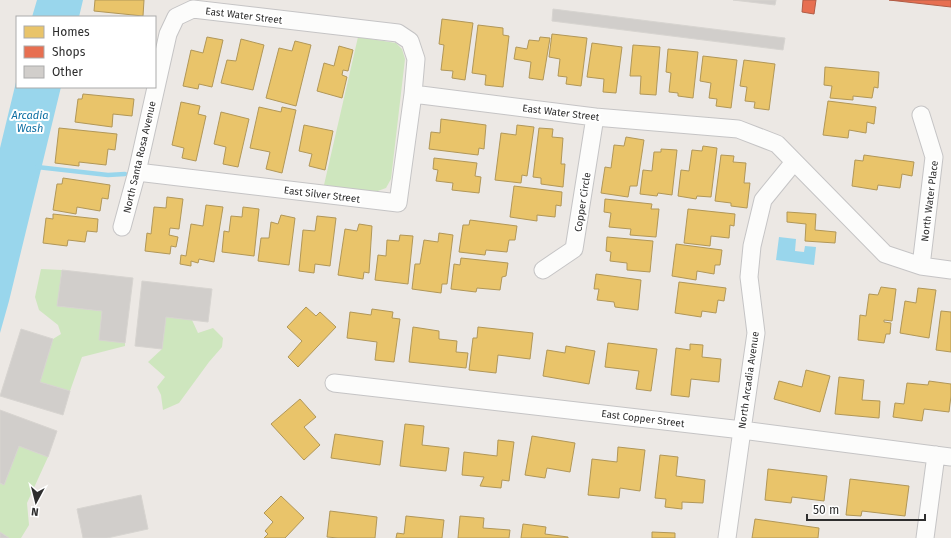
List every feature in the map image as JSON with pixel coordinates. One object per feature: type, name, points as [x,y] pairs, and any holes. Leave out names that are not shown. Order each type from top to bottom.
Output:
[{"type":"street","name":"East Water Street","points":[[176,17],[193,9],[398,33],[410,41],[416,59],[413,94],[595,117],[738,130],[777,144],[885,254],[921,266],[951,270]]},
{"type":"street","name":"North Santa Rosa Avenue","points":[[156,87],[168,34],[176,17]]},
{"type":"street","name":"North Santa Rosa Avenue","points":[[122,227],[137,172],[156,88]]},
{"type":"street","name":"East Silver Street","points":[[137,172],[398,203],[413,94]]},
{"type":"street","name":"North Water Place","points":[[921,114],[934,156],[921,266]]},
{"type":"street","name":"Copper Circle","points":[[543,270],[574,249],[595,117]]},
{"type":"street","name":"North Arcadia Avenue","points":[[727,538],[756,333],[749,277],[752,246],[763,200],[794,162]]},
{"type":"street","name":"East Copper Street","points":[[334,383],[742,430],[944,456]]},
{"type":"street","points":[[925,538],[944,456]]},
{"type":"green space","points":[[358,37],[396,43],[402,49],[405,59],[391,179],[386,188],[375,192],[324,185]]},
{"type":"green space","points":[[41,269],[62,270],[58,306],[102,311],[99,340],[125,341],[125,346],[82,357],[70,391],[40,382],[53,339],[61,334],[58,325],[39,310],[35,297]]},
{"type":"green space","points":[[166,317],[192,320],[198,333],[213,328],[223,338],[222,347],[179,403],[163,410],[161,395],[157,387],[165,377],[148,362],[162,349]]},
{"type":"green space","points":[[19,446],[48,457],[27,503],[29,525],[21,538],[9,538],[0,532],[0,483],[4,485]]},
{"type":"water","points":[[37,0],[83,0],[79,16],[32,16]]},
{"type":"water","name":"Arcadia Wash","points":[[16,82],[16,88],[61,88],[0,333],[0,148]]},
{"type":"water","points":[[779,237],[796,239],[795,251],[804,252],[805,246],[816,247],[814,265],[776,260]]},
{"type":"building: Homes","points":[[95,0],[144,0],[143,16],[94,11]]},
{"type":"building: Homes","points":[[442,19],[473,23],[465,80],[452,78],[453,71],[441,70],[444,45],[439,44]]},
{"type":"building: Homes","points":[[478,25],[503,28],[503,35],[509,36],[503,87],[485,85],[486,75],[472,73]]},
{"type":"building: Homes","points":[[552,34],[587,38],[581,86],[566,84],[567,77],[558,76],[560,59],[549,57]]},
{"type":"building: Homes","points":[[207,37],[223,40],[212,87],[199,84],[198,89],[183,86],[191,50],[203,53]]},
{"type":"building: Homes","points":[[540,37],[550,38],[543,80],[529,78],[531,62],[514,59],[516,47],[527,49],[529,40],[539,41]]},
{"type":"building: Homes","points":[[241,39],[264,45],[253,90],[221,83],[227,60],[236,61]]},
{"type":"building: Homes","points":[[295,41],[311,45],[296,106],[266,98],[279,48],[292,51]]},
{"type":"building: Homes","points":[[592,43],[622,47],[616,93],[603,92],[604,79],[587,77]]},
{"type":"building: Homes","points":[[633,45],[660,47],[656,95],[640,94],[641,76],[630,76]]},
{"type":"building: Homes","points":[[339,46],[353,50],[348,71],[343,70],[342,75],[347,77],[342,98],[317,91],[324,63],[334,66]]},
{"type":"building: Homes","points":[[668,49],[698,52],[693,98],[678,96],[678,93],[669,92],[671,73],[666,72]]},
{"type":"building: Homes","points":[[703,56],[737,60],[731,108],[716,106],[717,99],[709,98],[711,83],[700,81]]},
{"type":"building: Homes","points":[[744,60],[775,64],[769,110],[754,108],[755,102],[745,101],[747,87],[740,86]]},
{"type":"building: Homes","points":[[825,67],[879,72],[878,88],[874,87],[872,98],[853,96],[853,100],[830,98],[832,86],[824,85]]},
{"type":"building: Homes","points":[[83,94],[134,99],[132,116],[113,114],[112,127],[75,122],[78,99],[82,99]]},
{"type":"building: Homes","points":[[828,101],[876,107],[874,124],[867,122],[866,133],[849,130],[848,138],[823,135]]},
{"type":"building: Homes","points":[[181,102],[200,106],[198,114],[206,116],[196,161],[182,158],[184,148],[172,145]]},
{"type":"building: Homes","points":[[259,107],[281,112],[282,107],[296,110],[282,173],[266,169],[270,152],[250,148]]},
{"type":"building: Homes","points":[[221,112],[249,119],[238,167],[223,164],[226,147],[214,144]]},
{"type":"building: Homes","points":[[441,119],[486,125],[484,149],[479,148],[478,155],[429,149],[431,132],[440,133]]},
{"type":"building: Homes","points":[[304,125],[333,131],[325,170],[309,166],[312,154],[299,151]]},
{"type":"building: Homes","points":[[517,125],[534,127],[527,176],[522,175],[521,183],[495,180],[501,133],[516,135]]},
{"type":"building: Homes","points":[[59,128],[117,134],[115,150],[108,149],[106,165],[79,162],[79,166],[55,163]]},
{"type":"building: Homes","points":[[539,128],[553,129],[552,137],[563,138],[561,164],[565,164],[563,187],[541,184],[541,178],[533,177]]},
{"type":"building: Homes","points":[[626,137],[644,140],[637,186],[630,186],[628,197],[601,193],[605,167],[611,168],[614,145],[624,146]]},
{"type":"building: Homes","points":[[703,146],[717,148],[711,197],[697,196],[696,199],[678,196],[681,170],[689,171],[692,150],[702,151]]},
{"type":"building: Homes","points":[[661,149],[677,150],[672,195],[658,193],[657,196],[640,194],[643,170],[652,171],[654,152],[661,152]]},
{"type":"building: Homes","points":[[721,155],[734,156],[733,162],[746,163],[744,183],[750,183],[747,208],[731,206],[731,203],[715,201]]},
{"type":"building: Homes","points":[[864,155],[914,162],[912,176],[902,174],[900,188],[878,185],[877,190],[852,186],[855,160],[863,161]]},
{"type":"building: Homes","points":[[434,158],[477,163],[475,176],[481,177],[479,193],[452,190],[453,183],[436,181],[438,170],[433,169]]},
{"type":"building: Homes","points":[[63,178],[110,185],[108,199],[102,198],[100,211],[77,207],[76,214],[53,210],[57,184],[62,184]]},
{"type":"building: Homes","points":[[514,186],[562,192],[561,206],[556,205],[555,217],[537,215],[537,221],[510,217]]},
{"type":"building: Homes","points":[[167,197],[183,199],[179,229],[170,228],[169,235],[178,237],[176,247],[171,246],[170,254],[145,251],[147,233],[151,234],[154,207],[166,208]]},
{"type":"building: Homes","points":[[605,199],[652,204],[651,209],[659,209],[656,237],[630,235],[631,229],[609,227],[611,213],[604,212]]},
{"type":"building: Homes","points":[[206,205],[223,207],[214,262],[199,259],[198,263],[191,261],[191,266],[180,264],[181,255],[186,256],[191,224],[203,226]]},
{"type":"building: Homes","points":[[243,207],[259,209],[254,256],[222,252],[224,231],[229,232],[231,216],[242,217]]},
{"type":"building: Homes","points":[[688,209],[735,214],[734,226],[730,225],[729,238],[711,236],[710,246],[684,243]]},
{"type":"building: Homes","points":[[787,212],[816,214],[815,230],[836,232],[835,243],[805,241],[806,224],[787,222]]},
{"type":"building: Homes","points":[[53,214],[98,219],[97,232],[87,231],[85,242],[68,240],[67,246],[43,243],[46,218],[53,219]]},
{"type":"building: Homes","points":[[281,215],[295,218],[289,265],[258,261],[261,238],[269,238],[271,222],[278,224]]},
{"type":"building: Homes","points":[[317,216],[336,218],[330,266],[315,264],[314,273],[299,271],[303,230],[315,231]]},
{"type":"building: Homes","points":[[470,220],[517,226],[515,240],[509,240],[507,252],[486,250],[485,255],[459,252],[463,225],[469,225]]},
{"type":"building: Homes","points":[[359,224],[372,226],[369,273],[364,272],[363,279],[338,275],[345,229],[357,231]]},
{"type":"building: Homes","points":[[439,233],[453,235],[447,284],[442,284],[441,293],[412,289],[415,264],[420,264],[424,240],[438,242]]},
{"type":"building: Homes","points":[[400,235],[413,236],[408,284],[375,280],[378,255],[386,256],[387,240],[399,241]]},
{"type":"building: Homes","points":[[607,237],[653,241],[650,272],[627,270],[627,263],[610,261],[611,252],[606,251]]},
{"type":"building: Homes","points":[[676,244],[722,250],[720,265],[715,265],[714,274],[697,271],[696,280],[672,276]]},
{"type":"building: Homes","points":[[461,258],[508,263],[506,276],[502,277],[500,290],[477,288],[476,292],[451,289],[454,264],[460,265]]},
{"type":"building: Homes","points":[[596,274],[641,280],[638,310],[615,307],[614,302],[597,300],[599,289],[594,289]]},
{"type":"building: Homes","points":[[679,282],[726,288],[724,301],[718,300],[716,313],[702,311],[701,317],[675,313]]},
{"type":"building: Homes","points":[[881,287],[896,289],[892,321],[884,320],[884,322],[891,323],[890,334],[886,334],[884,343],[858,340],[860,315],[866,316],[869,294],[878,295]]},
{"type":"building: Homes","points":[[918,288],[936,290],[929,338],[900,333],[905,301],[916,303]]},
{"type":"building: Homes","points":[[306,307],[316,316],[320,312],[336,327],[298,367],[288,357],[302,341],[287,327]]},
{"type":"building: Homes","points":[[372,309],[393,312],[392,318],[400,319],[394,362],[375,360],[377,342],[347,338],[350,312],[371,315]]},
{"type":"building: Homes","points":[[941,311],[951,312],[951,352],[936,350]]},
{"type":"building: Homes","points":[[413,327],[439,331],[439,339],[457,341],[456,352],[468,353],[466,368],[409,362]]},
{"type":"building: Homes","points":[[478,327],[533,333],[530,359],[498,355],[496,373],[469,370],[473,338],[477,338]]},
{"type":"building: Homes","points":[[608,343],[657,349],[651,391],[636,389],[639,371],[605,367]]},
{"type":"building: Homes","points":[[690,344],[703,345],[702,357],[721,359],[719,382],[691,379],[689,397],[671,395],[676,348],[690,350]]},
{"type":"building: Homes","points":[[566,346],[595,351],[589,384],[543,376],[547,350],[565,353]]},
{"type":"building: Homes","points":[[806,370],[830,376],[820,412],[774,399],[779,381],[802,387]]},
{"type":"building: Homes","points":[[839,377],[864,380],[862,400],[880,401],[879,418],[835,414]]},
{"type":"building: Homes","points":[[929,381],[951,384],[949,412],[924,409],[922,421],[893,417],[895,403],[904,404],[907,383],[928,385]]},
{"type":"building: Homes","points":[[300,399],[316,417],[304,427],[320,445],[304,460],[271,424]]},
{"type":"building: Homes","points":[[405,424],[424,426],[422,445],[449,448],[446,471],[400,466]]},
{"type":"building: Homes","points":[[335,434],[383,441],[380,465],[331,458]]},
{"type":"building: Homes","points":[[532,436],[575,443],[570,472],[547,468],[545,478],[525,475]]},
{"type":"building: Homes","points":[[498,440],[514,442],[509,481],[502,480],[501,488],[480,486],[484,477],[462,475],[464,452],[497,456]]},
{"type":"building: Homes","points":[[618,447],[645,450],[640,491],[620,488],[619,498],[588,495],[592,459],[617,462]]},
{"type":"building: Homes","points":[[660,455],[678,457],[676,476],[705,480],[703,503],[682,502],[682,509],[665,507],[666,499],[655,498]]},
{"type":"building: Homes","points":[[768,469],[827,476],[824,501],[792,497],[791,503],[765,500]]},
{"type":"building: Homes","points":[[850,479],[909,486],[905,516],[862,511],[861,516],[846,515]]},
{"type":"building: Homes","points":[[281,496],[304,518],[285,538],[264,538],[268,534],[265,531],[273,522],[264,513]]},
{"type":"building: Homes","points":[[330,511],[377,517],[375,538],[327,537]]},
{"type":"building: Homes","points":[[406,516],[444,520],[442,538],[396,538],[397,533],[404,534]]},
{"type":"building: Homes","points":[[460,516],[484,518],[483,528],[510,530],[509,538],[458,538]]},
{"type":"building: Homes","points":[[755,519],[819,528],[818,538],[752,538]]},
{"type":"building: Homes","points":[[523,524],[546,527],[545,534],[568,538],[521,538]]},
{"type":"building: Homes","points":[[652,532],[675,533],[675,538],[652,538]]},
{"type":"building: Shops","points":[[803,0],[816,0],[814,14],[802,12]]},
{"type":"building: Shops","points":[[889,0],[951,0],[951,7]]},
{"type":"building: Other","points":[[733,0],[776,0],[775,5]]},
{"type":"building: Other","points":[[553,9],[785,38],[783,50],[552,21]]},
{"type":"building: Other","points":[[62,270],[133,278],[125,343],[99,340],[102,311],[57,306]]},
{"type":"building: Other","points":[[142,281],[212,289],[208,322],[166,317],[162,349],[135,346]]},
{"type":"building: Other","points":[[21,329],[53,339],[40,382],[70,391],[63,415],[0,396]]},
{"type":"building: Other","points":[[0,410],[57,431],[48,457],[19,446],[4,485],[0,483]]},
{"type":"building: Other","points":[[141,495],[148,529],[107,538],[83,538],[77,509]]},
{"type":"building: Other","points":[[0,532],[9,538],[0,538]]},
{"type":"waterway","points":[[37,167],[108,175],[125,174]]}]
